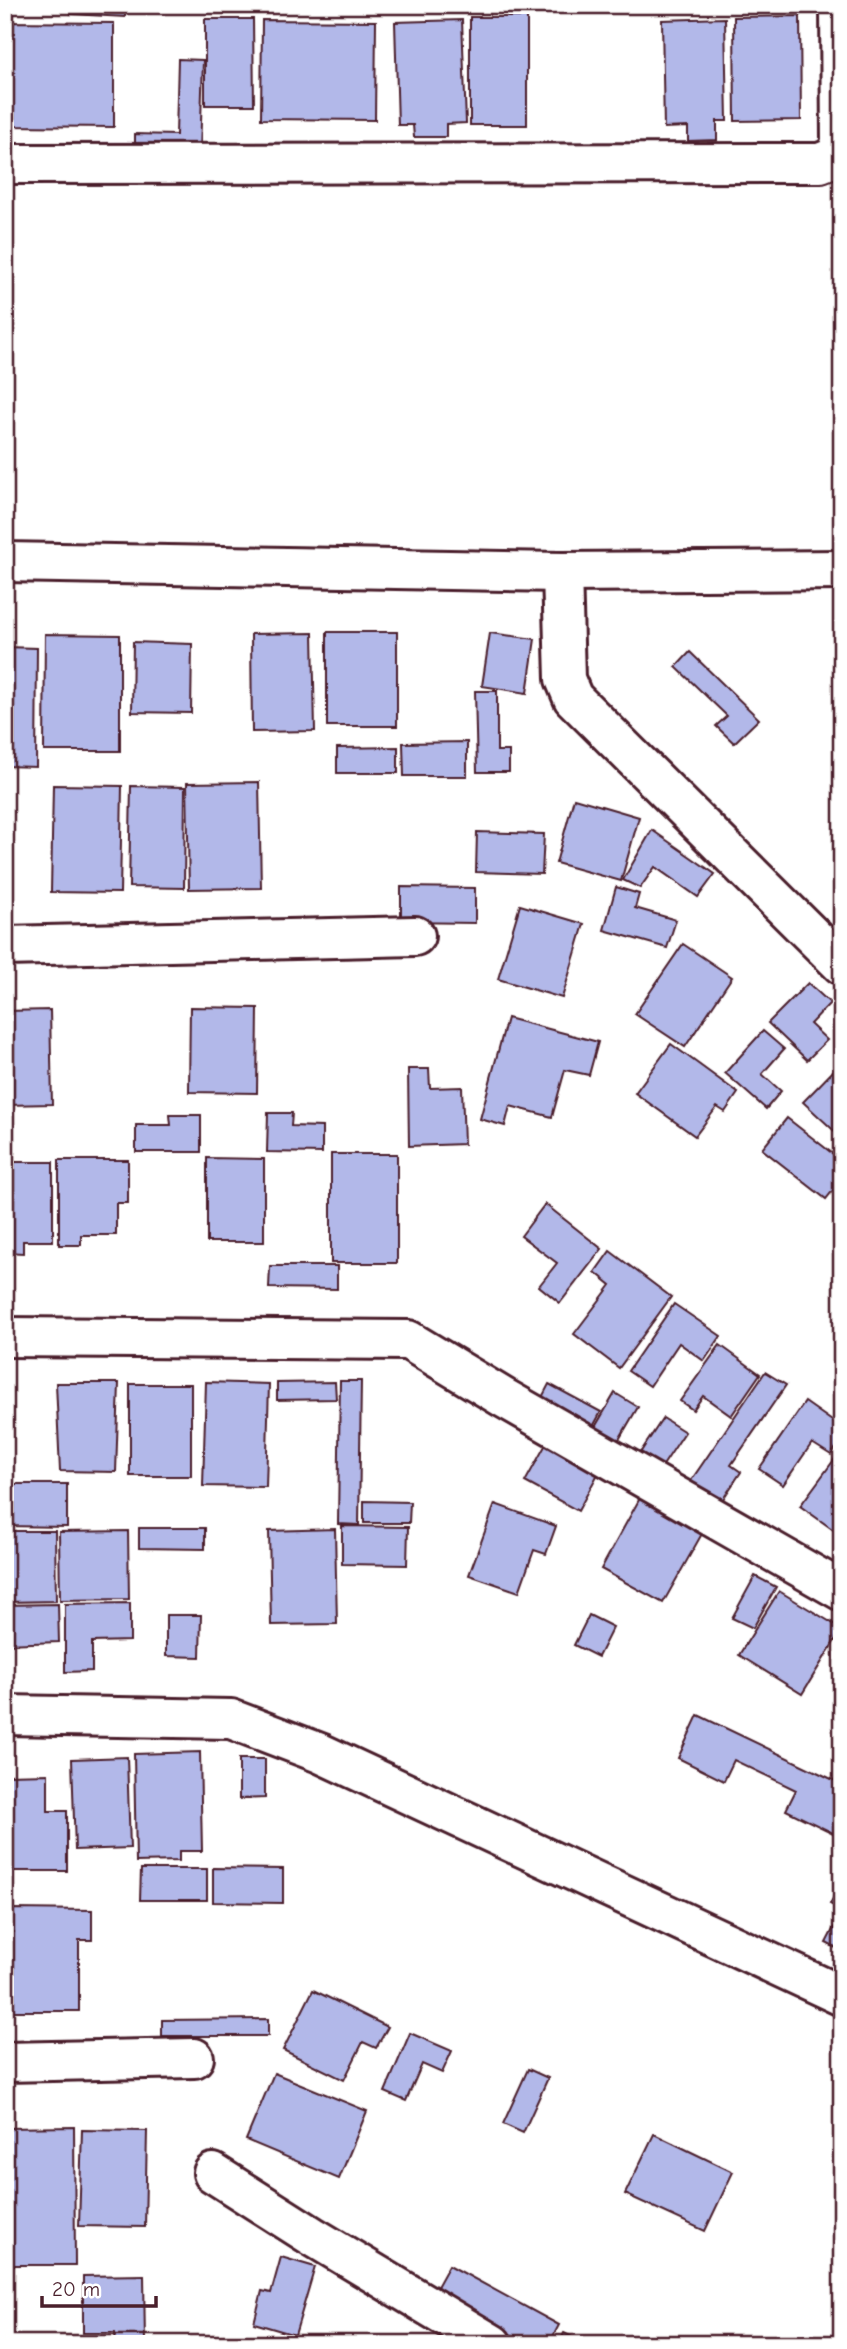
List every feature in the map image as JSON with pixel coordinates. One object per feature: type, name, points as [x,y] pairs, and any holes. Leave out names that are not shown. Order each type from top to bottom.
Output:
[{"type":"street","points":[[5,163],[820,163],[835,157],[841,143],[840,5]]},
{"type":"street","points":[[5,562],[562,572],[842,570]]},
{"type":"street","points":[[562,572],[565,678],[573,698],[842,965]]},
{"type":"street","points":[[5,946],[415,936]]},
{"type":"street","points":[[5,1337],[408,1340],[504,1398],[842,1591]]},
{"type":"street","points":[[5,1715],[232,1719],[320,1753],[842,1996]]},
{"type":"street","points":[[5,2062],[194,2058]]},
{"type":"street","points":[[213,2173],[492,2344]]},
{"type":"building","points":[[72,5],[126,5],[125,17],[71,14]]},
{"type":"building","points":[[800,16],[801,120],[735,121],[734,17]]},
{"type":"building","points":[[470,17],[527,17],[527,125],[470,125]]},
{"type":"building","points":[[725,18],[727,121],[717,121],[717,140],[688,141],[688,127],[664,128],[662,20]]},
{"type":"building","points":[[205,19],[253,19],[254,105],[205,105]]},
{"type":"building","points":[[262,20],[376,21],[375,120],[261,119]]},
{"type":"building","points":[[462,20],[466,123],[446,124],[446,137],[414,137],[413,125],[398,125],[395,22]]},
{"type":"building","points":[[5,22],[114,23],[114,127],[5,126]]},
{"type":"building","points":[[178,59],[203,60],[200,153],[135,151],[135,134],[176,135]]},
{"type":"building","points":[[327,632],[397,632],[397,726],[327,726]]},
{"type":"building","points":[[313,633],[315,731],[252,732],[251,634]]},
{"type":"building","points":[[490,633],[535,639],[527,693],[482,686]]},
{"type":"building","points":[[45,634],[120,635],[120,751],[44,751]]},
{"type":"building","points":[[133,642],[192,644],[191,713],[132,712]]},
{"type":"building","points":[[5,647],[37,648],[36,767],[5,766]]},
{"type":"building","points":[[690,652],[759,719],[734,743],[716,726],[727,716],[676,667]]},
{"type":"building","points":[[475,691],[497,691],[497,751],[509,751],[509,772],[477,772]]},
{"type":"building","points":[[467,742],[467,776],[404,776],[403,743]]},
{"type":"building","points":[[398,747],[398,773],[337,773],[337,748]]},
{"type":"building","points":[[259,782],[261,888],[189,889],[187,783]]},
{"type":"building","points":[[53,785],[122,786],[120,893],[51,892]]},
{"type":"building","points":[[131,786],[185,787],[184,888],[129,887]]},
{"type":"building","points":[[574,798],[639,817],[621,881],[556,863]]},
{"type":"building","points":[[652,830],[715,874],[698,897],[655,867],[640,888],[623,880]]},
{"type":"building","points":[[477,832],[544,834],[542,874],[476,872]]},
{"type":"building","points":[[401,887],[475,888],[475,923],[401,922]]},
{"type":"building","points":[[616,887],[639,894],[635,908],[676,920],[667,948],[604,930]]},
{"type":"building","points":[[520,905],[584,924],[562,998],[498,979]]},
{"type":"building","points":[[683,944],[732,977],[685,1047],[635,1014]]},
{"type":"building","points":[[808,983],[830,1003],[810,1024],[827,1040],[807,1060],[768,1023]]},
{"type":"building","points":[[190,1007],[258,1008],[257,1093],[189,1092]]},
{"type":"building","points":[[50,1010],[52,1104],[5,1105],[5,1011]]},
{"type":"building","points":[[507,1018],[598,1042],[589,1075],[565,1070],[552,1117],[510,1106],[505,1126],[480,1119]]},
{"type":"building","points":[[763,1031],[784,1049],[762,1074],[781,1091],[766,1109],[725,1073]]},
{"type":"building","points":[[671,1044],[738,1093],[725,1112],[717,1107],[695,1136],[635,1093]]},
{"type":"building","points":[[842,1062],[842,1138],[803,1102]]},
{"type":"building","points":[[408,1069],[429,1069],[430,1088],[462,1087],[464,1144],[409,1146]]},
{"type":"building","points":[[268,1113],[292,1113],[291,1126],[322,1127],[322,1153],[267,1152]]},
{"type":"building","points":[[170,1115],[201,1115],[201,1152],[136,1152],[136,1125],[171,1125]]},
{"type":"building","points":[[787,1118],[842,1161],[842,1179],[826,1199],[762,1149]]},
{"type":"building","points":[[331,1154],[397,1154],[397,1263],[331,1263]]},
{"type":"building","points":[[207,1158],[264,1159],[264,1242],[207,1242]]},
{"type":"building","points":[[59,1160],[128,1160],[128,1203],[116,1203],[116,1235],[81,1235],[81,1245],[59,1245]]},
{"type":"building","points":[[5,1162],[53,1162],[53,1241],[23,1241],[23,1253],[5,1252]]},
{"type":"building","points":[[545,1204],[602,1249],[560,1303],[539,1286],[557,1263],[521,1236]]},
{"type":"building","points":[[610,1251],[671,1297],[619,1368],[574,1334],[611,1285],[595,1272]]},
{"type":"building","points":[[270,1266],[337,1266],[337,1289],[269,1288]]},
{"type":"building","points":[[674,1304],[721,1336],[704,1361],[679,1343],[650,1386],[628,1371]]},
{"type":"building","points":[[720,1345],[760,1374],[731,1416],[703,1396],[693,1410],[680,1401]]},
{"type":"building","points":[[765,1372],[786,1385],[731,1465],[741,1472],[719,1505],[688,1485]]},
{"type":"building","points":[[340,1381],[361,1381],[359,1525],[338,1524]]},
{"type":"building","points":[[206,1382],[269,1384],[266,1487],[203,1486]]},
{"type":"building","points":[[335,1382],[336,1399],[277,1400],[277,1383]]},
{"type":"building","points":[[56,1383],[119,1383],[116,1472],[60,1471]]},
{"type":"building","points":[[130,1384],[191,1384],[191,1476],[130,1476]]},
{"type":"building","points":[[549,1384],[601,1412],[589,1434],[537,1407]]},
{"type":"building","points":[[615,1393],[638,1407],[614,1448],[591,1434]]},
{"type":"building","points":[[805,1402],[842,1428],[842,1439],[831,1455],[812,1443],[783,1485],[759,1469]]},
{"type":"building","points":[[663,1418],[685,1432],[662,1467],[640,1453]]},
{"type":"building","points":[[546,1444],[599,1472],[578,1511],[525,1482]]},
{"type":"building","points":[[842,1449],[842,1536],[800,1506]]},
{"type":"building","points":[[5,1484],[67,1484],[67,1527],[5,1526]]},
{"type":"building","points":[[640,1498],[703,1532],[663,1603],[601,1569]]},
{"type":"building","points":[[364,1501],[410,1502],[409,1523],[364,1523]]},
{"type":"building","points":[[495,1504],[556,1526],[546,1554],[534,1550],[519,1592],[469,1575]]},
{"type":"building","points":[[342,1526],[408,1527],[407,1565],[342,1564]]},
{"type":"building","points":[[139,1528],[205,1528],[205,1549],[139,1548]]},
{"type":"building","points":[[335,1529],[337,1624],[271,1625],[269,1531]]},
{"type":"building","points":[[5,1531],[55,1531],[56,1601],[5,1602]]},
{"type":"building","points":[[128,1531],[129,1599],[60,1600],[59,1532]]},
{"type":"building","points":[[755,1576],[776,1587],[753,1628],[732,1618]]},
{"type":"building","points":[[779,1591],[842,1629],[802,1694],[739,1655]]},
{"type":"building","points":[[130,1603],[130,1641],[92,1642],[92,1671],[65,1672],[65,1604]]},
{"type":"building","points":[[58,1604],[59,1642],[5,1644],[5,1605]]},
{"type":"building","points":[[166,1615],[201,1615],[200,1657],[166,1656]]},
{"type":"building","points":[[589,1615],[613,1627],[598,1657],[574,1645]]},
{"type":"building","points":[[698,1715],[842,1784],[842,1821],[835,1834],[786,1810],[796,1790],[734,1760],[724,1781],[678,1758]]},
{"type":"building","points":[[200,1752],[202,1851],[179,1851],[179,1861],[136,1862],[134,1754]]},
{"type":"building","points":[[127,1757],[130,1848],[75,1850],[72,1759]]},
{"type":"building","points":[[239,1759],[265,1759],[265,1798],[239,1799]]},
{"type":"building","points":[[48,1774],[48,1811],[67,1811],[67,1871],[8,1871],[7,1775]]},
{"type":"building","points":[[213,1868],[283,1869],[283,1903],[213,1902]]},
{"type":"building","points":[[141,1869],[207,1869],[207,1900],[140,1900]]},
{"type":"building","points":[[840,1885],[842,1886],[842,1910],[830,1904]]},
{"type":"building","points":[[13,1909],[92,1910],[92,1940],[79,1940],[79,2011],[12,2011]]},
{"type":"building","points":[[842,1912],[842,1951],[826,1943]]},
{"type":"building","points":[[313,1990],[388,2027],[376,2048],[363,2042],[344,2080],[283,2050]]},
{"type":"building","points":[[268,2019],[268,2036],[162,2036],[162,2020]]},
{"type":"building","points":[[410,2033],[452,2051],[442,2073],[422,2064],[406,2101],[385,2092]]},
{"type":"building","points":[[528,2069],[548,2078],[523,2133],[503,2124]]},
{"type":"building","points":[[274,2073],[367,2111],[339,2179],[246,2140]]},
{"type":"building","points":[[74,2127],[75,2265],[5,2265],[5,2128]]},
{"type":"building","points":[[82,2130],[147,2131],[145,2227],[79,2226]]},
{"type":"building","points":[[654,2134],[733,2172],[705,2231],[625,2194]]},
{"type":"building","points":[[281,2257],[315,2267],[295,2335],[254,2323],[262,2291],[271,2293]]},
{"type":"building","points":[[449,2265],[559,2325],[549,2344],[527,2344],[434,2292]]},
{"type":"building","points":[[144,2275],[145,2344],[116,2344],[115,2333],[83,2333],[83,2276]]},
{"type":"building","points":[[564,2333],[586,2344],[559,2344]]},
{"type":"building","points":[[244,2342],[244,2344],[149,2344]]}]
